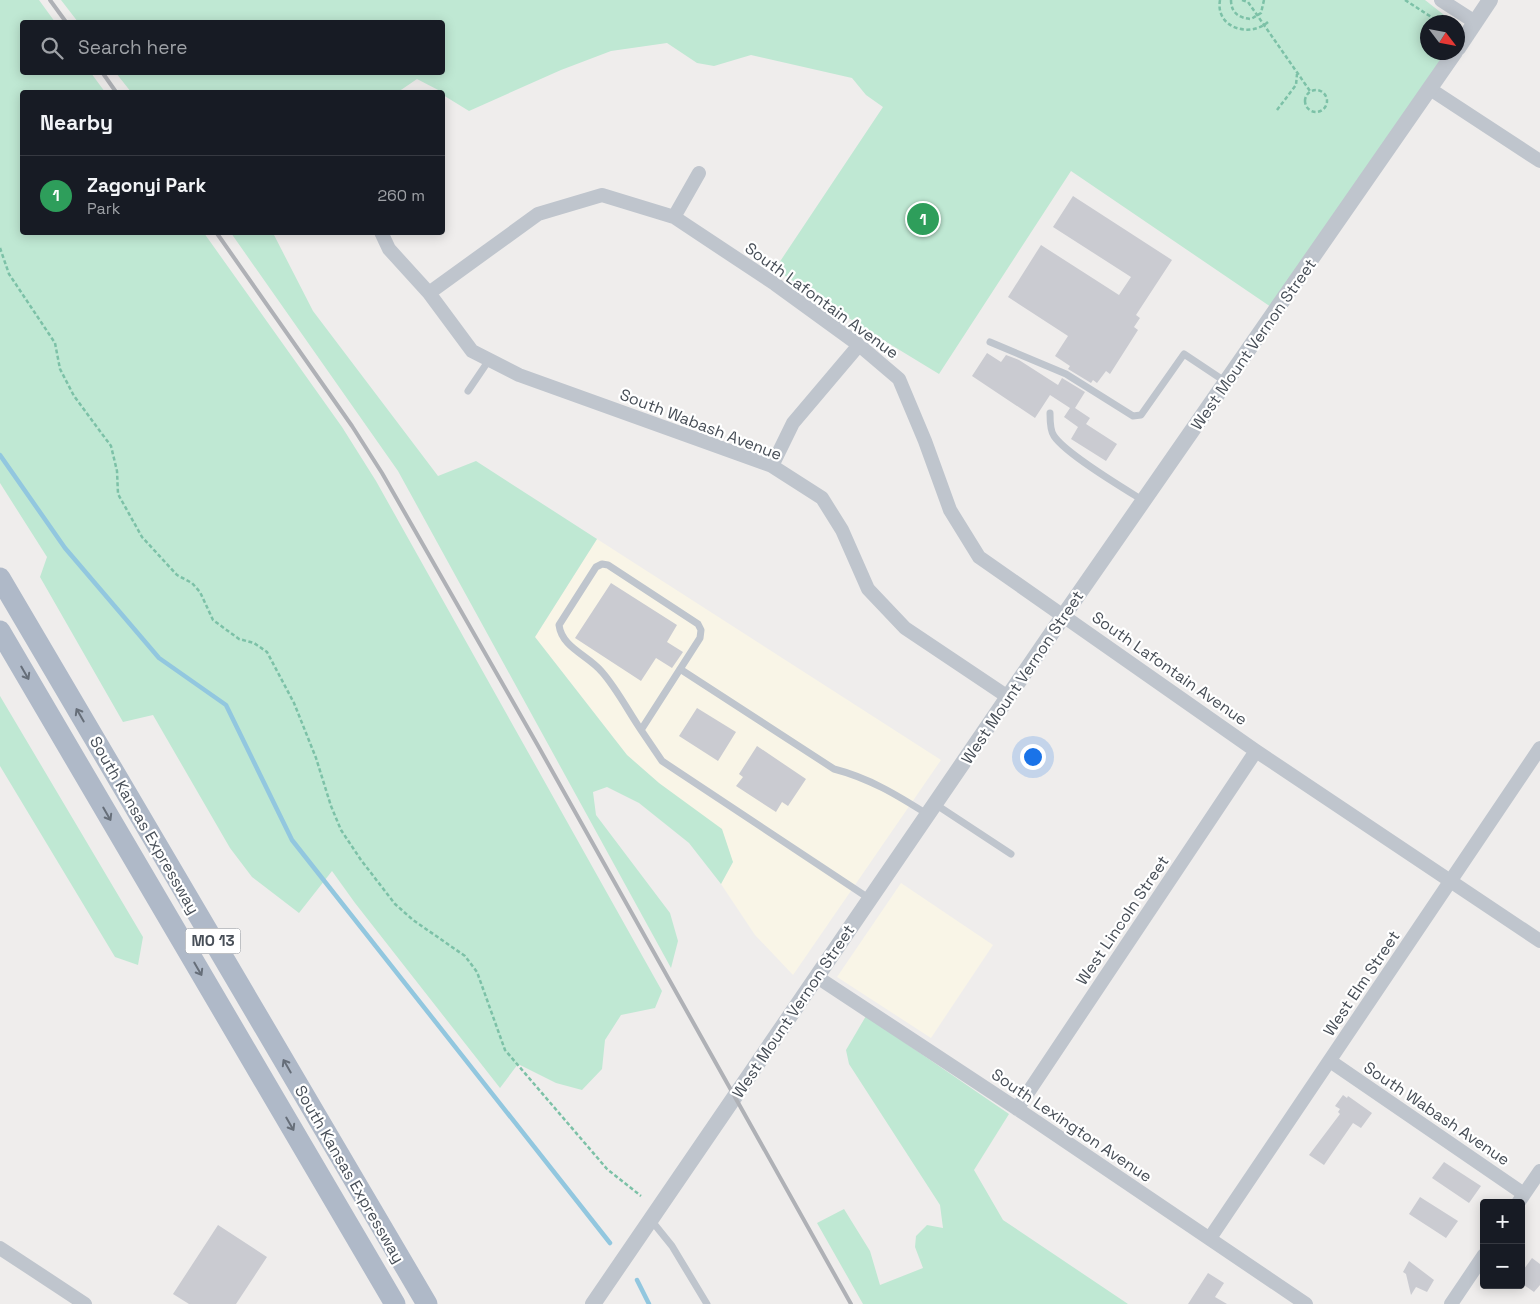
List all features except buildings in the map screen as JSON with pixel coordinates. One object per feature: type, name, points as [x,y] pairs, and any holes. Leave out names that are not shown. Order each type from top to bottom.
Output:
[{"type":"main road","name":"South Kansas Expressway","points":[[0,578],[427,1304]]},
{"type":"main road","name":"South Kansas Expressway","points":[[0,632],[396,1304]]},
{"type":"street","points":[[1441,0],[1475,22]]},
{"type":"street","points":[[1465,37],[1490,0]]},
{"type":"street","name":"West Mount Vernon Street","points":[[593,1304],[1064,615],[1449,60]]},
{"type":"street","points":[[1430,89],[1540,162]]},
{"type":"street","points":[[674,217],[699,173]]},
{"type":"street","name":"South Lafontain Avenue","points":[[429,293],[538,214],[602,196],[674,217],[775,284],[859,345],[899,379],[925,440],[950,510],[979,557],[1256,750],[1540,941]]},
{"type":"street","name":"South Wabash Avenue","points":[[382,235],[389,249],[429,293],[472,351],[519,376],[772,466],[822,498],[842,530],[868,589],[905,628],[1008,697]]},
{"type":"street","points":[[772,466],[793,423],[859,345]]},
{"type":"street","name":"West Elm Street","points":[[1210,1238],[1540,748]]},
{"type":"street","name":"West Lincoln Street","points":[[1017,1108],[1256,750]]},
{"type":"street","name":"South Lexington Avenue","points":[[816,977],[1017,1108],[1306,1304]]},
{"type":"street","name":"South Wabash Avenue","points":[[1330,1061],[1521,1198]]},
{"type":"street","points":[[1521,1198],[1540,1171]]},
{"type":"street","points":[[0,1248],[81,1303]]},
{"type":"street","points":[[1451,1304],[1480,1260]]},
{"type":"lane","points":[[990,342],[1066,374],[1133,416],[1141,414],[1184,354],[1226,382]]},
{"type":"lane","points":[[468,391],[489,360]]},
{"type":"lane","points":[[1050,413],[1052,434],[1055,439],[1075,455],[1144,501]]},
{"type":"lane","points":[[641,730],[700,638],[701,630],[698,624],[608,565],[602,564],[596,568],[559,625],[560,634],[565,642],[602,671],[641,730],[662,761],[870,899]]},
{"type":"lane","points":[[680,669],[834,769],[853,773],[931,809],[1011,854]]},
{"type":"lane","points":[[651,1220],[672,1246],[707,1304]]},
{"type":"path","points":[[1220,0],[1219,5],[1224,17],[1231,26],[1243,30],[1253,30],[1268,22]]},
{"type":"path","points":[[1231,0],[1232,9],[1237,15],[1250,19],[1257,16],[1264,8],[1264,0]]},
{"type":"path","points":[[1242,0],[1248,2],[1310,91]]},
{"type":"path","points":[[1405,0],[1428,15]]},
{"type":"path","points":[[1277,110],[1296,85],[1297,72]]},
{"type":"path","points":[[1316,89],[1326,96],[1328,102],[1320,112],[1315,113],[1306,106],[1306,95],[1310,91],[1316,89]]},
{"type":"path","points":[[0,248],[15,286],[55,343],[60,369],[74,396],[111,446],[117,471],[118,494],[142,537],[177,575],[192,583],[200,592],[213,620],[239,639],[254,643],[267,652],[294,703],[316,758],[331,806],[342,830],[361,860],[395,904],[412,920],[465,956],[480,980],[505,1050],[607,1169],[641,1196]]},
{"type":"shaded area","points":[[597,539],[941,760],[793,975],[755,935],[721,884],[733,862],[659,783],[627,755],[535,637]]},
{"type":"shaded area","points":[[901,883],[993,945],[931,1038],[837,977]]},
{"type":"green space","points":[[0,0],[39,0],[54,20],[20,20],[20,75],[92,75],[104,90],[20,90],[20,235],[205,235],[342,427],[376,481],[662,991],[655,1008],[621,1015],[605,1040],[602,1069],[582,1090],[556,1083],[518,1064],[500,1088],[332,871],[299,913],[252,877],[230,848],[153,715],[123,722],[40,577],[47,557],[0,483]]},
{"type":"green space","points":[[61,0],[1425,0],[1444,15],[1420,15],[1420,60],[1441,60],[1271,307],[1071,171],[939,374],[870,332],[775,269],[883,107],[866,95],[852,78],[751,55],[714,66],[697,63],[667,43],[611,51],[561,70],[469,111],[445,96],[445,90],[438,90],[417,79],[401,90],[129,90],[118,75],[445,75],[445,20],[76,20]]},
{"type":"green space","points":[[232,235],[274,235],[313,311],[438,476],[476,461],[597,539],[535,637],[627,755],[659,783],[722,829],[733,862],[721,884],[689,843],[639,803],[607,787],[593,792],[596,815],[670,913],[678,941],[671,968],[398,471]]},
{"type":"green space","points":[[0,696],[143,937],[138,965],[115,957],[0,766]]},
{"type":"green space","points":[[866,1016],[1009,1114],[974,1170],[1003,1220],[1128,1304],[863,1304],[817,1223],[844,1209],[870,1251],[880,1285],[923,1268],[915,1247],[916,1236],[927,1225],[943,1228],[940,1205],[849,1064],[846,1050]]},
{"type":"waterway","points":[[0,455],[65,548],[159,658],[226,705],[292,840],[610,1243]]},
{"type":"waterway","points":[[637,1280],[649,1304]]},
{"type":"railway","points":[[50,0],[65,20]]},
{"type":"railway","points":[[104,75],[115,90]]},
{"type":"railway","points":[[218,235],[352,426],[382,473],[537,744],[851,1304]]},
{"type":"place","name":"Zagonyi Park","points":[[923,219]]}]
